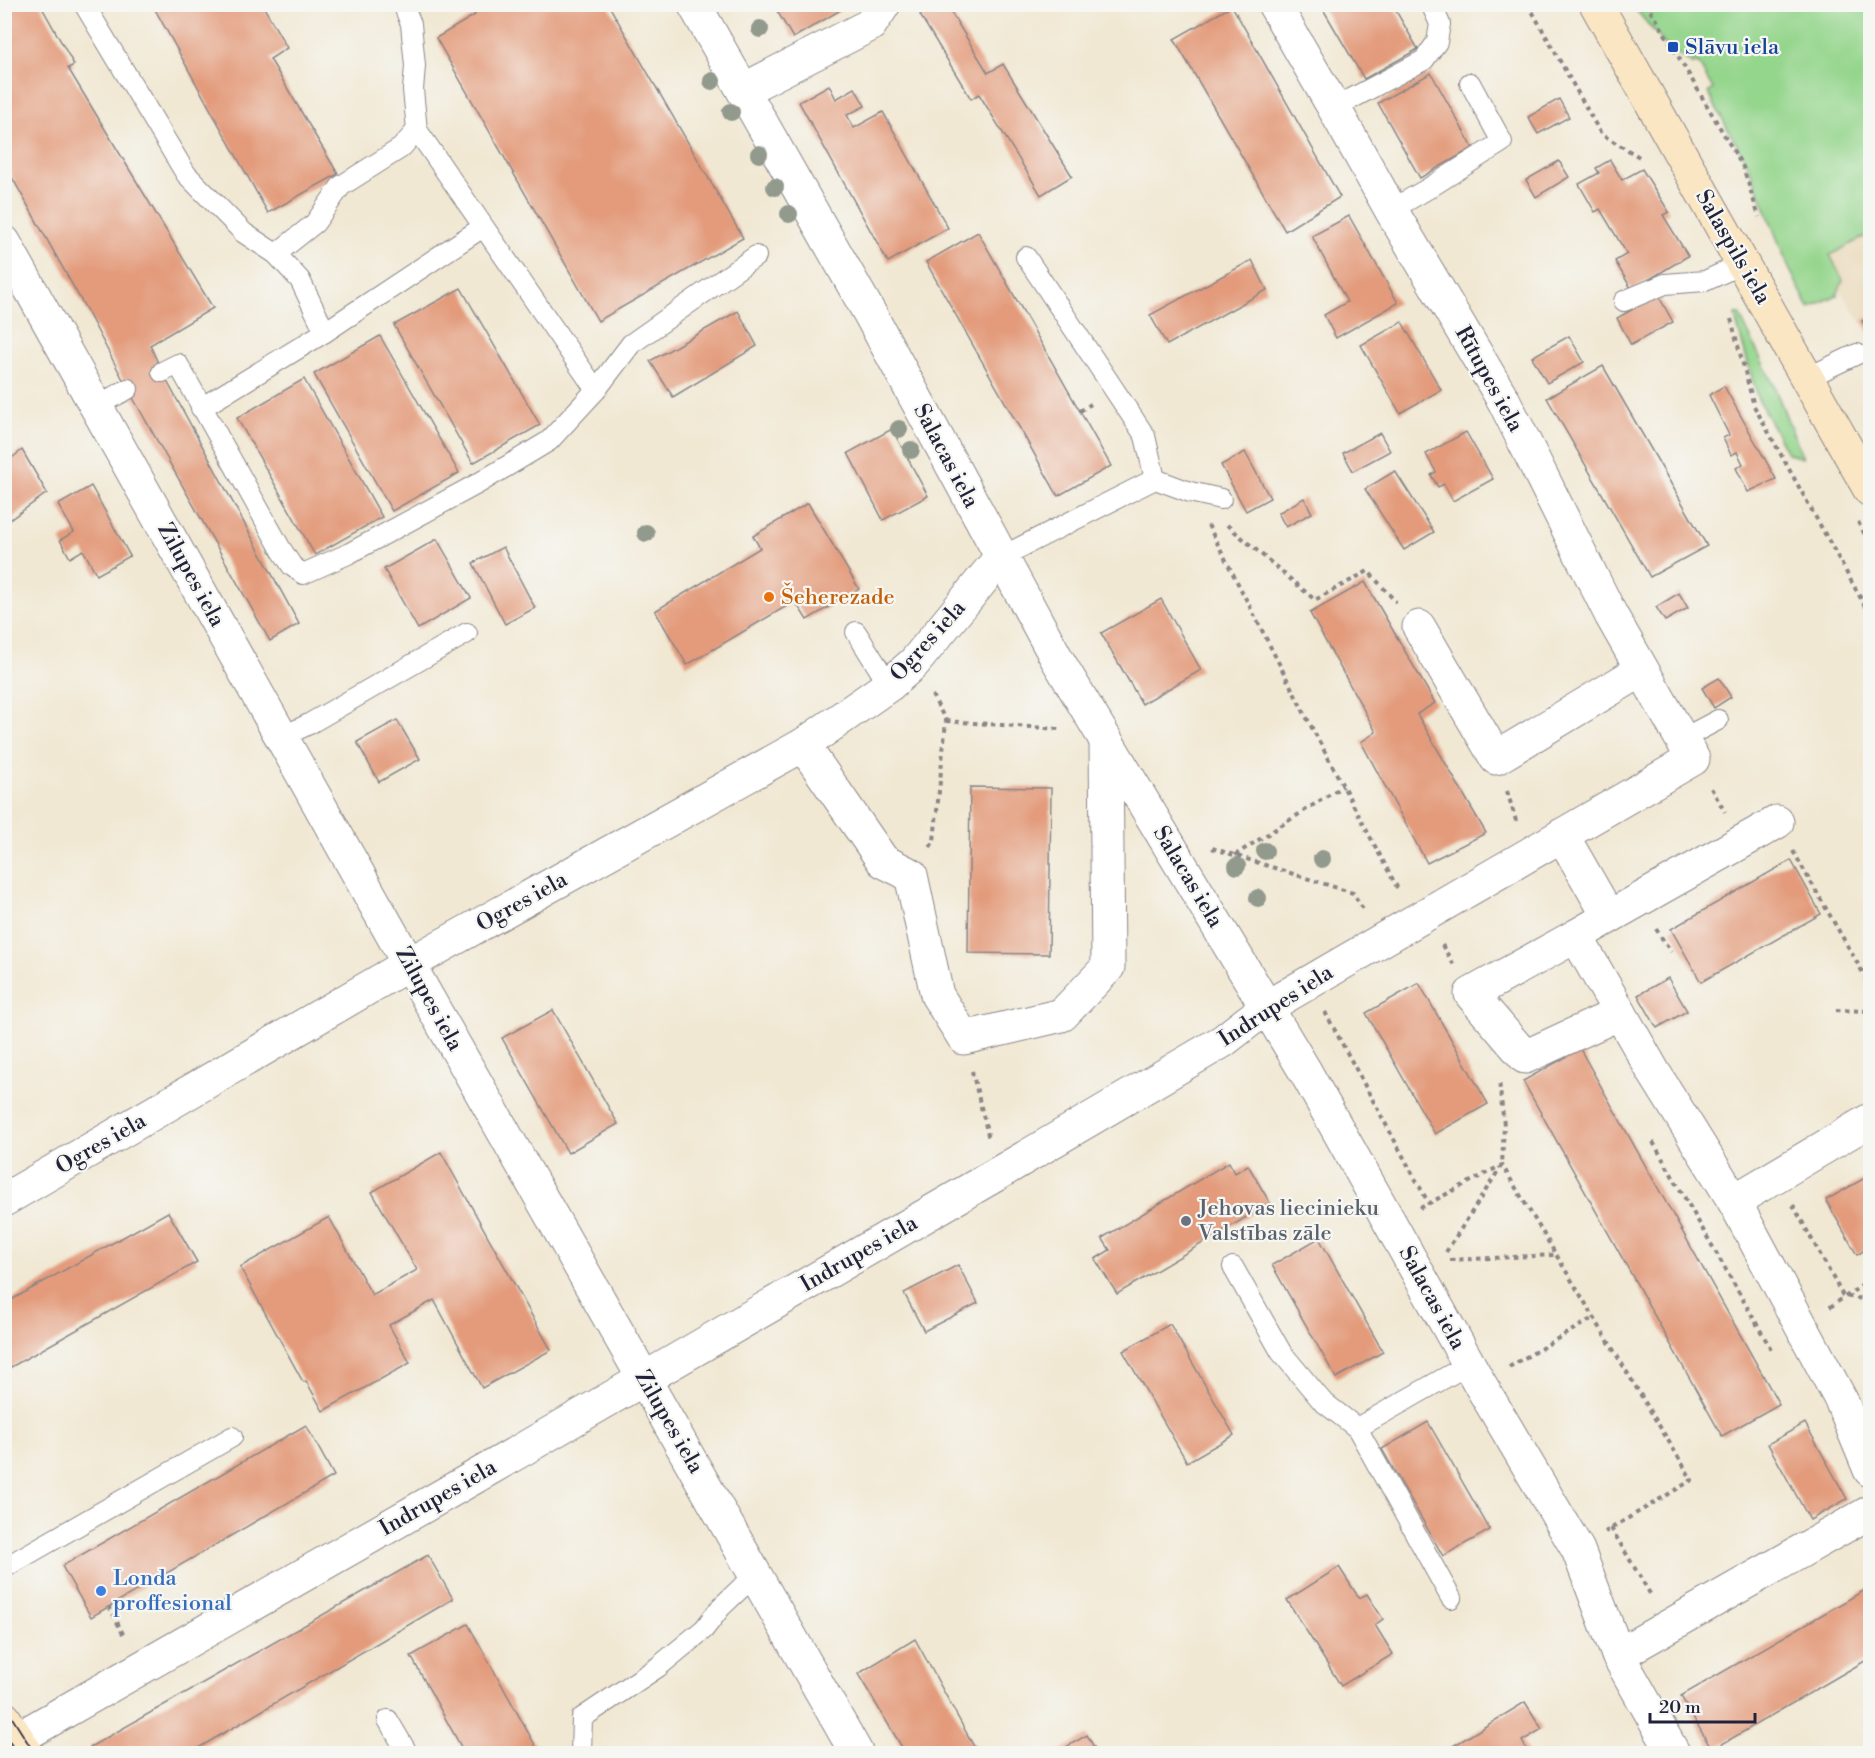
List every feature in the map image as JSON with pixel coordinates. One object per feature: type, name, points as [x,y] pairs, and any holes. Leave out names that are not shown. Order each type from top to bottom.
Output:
[{"type":"street","name":"Salacas iela","points":[[694,4],[870,314],[1057,659],[1311,1082],[1474,1374],[1578,1550],[1618,1655],[1674,1754]]},
{"type":"street","points":[[743,90],[870,25],[884,4]]},
{"type":"street","name":"Rītupes iela","points":[[1274,4],[1390,210],[1504,401],[1611,615],[1687,749]]},
{"type":"street","name":"Salaspils iela","points":[[1596,4],[1728,270],[1807,378],[1870,490]]},
{"type":"street","name":"Zilupes iela","points":[[4,242],[409,964],[857,1754]]},
{"type":"street","name":"Ogres iela","points":[[4,1200],[409,964],[803,745],[890,685],[915,663],[1001,557]]},
{"type":"street","points":[[1419,627],[1497,758],[1642,670]]},
{"type":"street","points":[[803,745],[883,861],[911,875],[937,995],[964,1038],[1062,1015],[1108,967],[1106,740]]},
{"type":"street","name":"Indrupes iela","points":[[16,1737],[645,1379],[1223,1041],[1267,1007],[1562,835],[1687,749]]},
{"type":"street","points":[[1620,1013],[1525,1057],[1471,994],[1784,817]]},
{"type":"street","points":[[1562,835],[1609,917]]},
{"type":"street","points":[[1576,936],[1653,1071],[1734,1201],[1841,1400],[1870,1470]]},
{"type":"street","points":[[1734,1201],[1870,1120]]},
{"type":"street","points":[[1618,1655],[1870,1512]]},
{"type":"lane","points":[[84,4],[186,174],[244,232],[276,254],[300,280],[326,332]]},
{"type":"lane","points":[[403,4],[411,24],[417,130],[596,390]]},
{"type":"lane","points":[[1334,108],[1424,60],[1437,42],[1440,24],[1431,4]]},
{"type":"lane","points":[[1390,210],[1429,189],[1502,142],[1470,83]]},
{"type":"lane","points":[[276,254],[315,223],[341,186],[401,148],[417,130]]},
{"type":"lane","points":[[201,408],[326,332],[483,227]]},
{"type":"lane","points":[[162,372],[178,364],[281,549],[292,566],[303,574],[358,549],[479,483],[549,441],[596,390],[631,344],[756,256]]},
{"type":"lane","points":[[1026,257],[1145,436],[1155,479]]},
{"type":"lane","points":[[1624,301],[1665,284],[1705,281],[1728,270]]},
{"type":"lane","points":[[1807,378],[1857,354]]},
{"type":"lane","points":[[96,406],[128,389]]},
{"type":"lane","points":[[1001,557],[1155,479],[1207,495]]},
{"type":"lane","points":[[856,632],[890,685]]},
{"type":"lane","points":[[282,737],[309,724],[467,633]]},
{"type":"lane","points":[[1687,749],[1718,720]]},
{"type":"lane","points":[[1233,1267],[1281,1352],[1322,1401],[1357,1428],[1450,1598]]},
{"type":"lane","points":[[1357,1428],[1474,1374]]},
{"type":"lane","points":[[4,1568],[232,1437]]},
{"type":"lane","points":[[581,1754],[582,1718],[658,1667],[704,1629],[721,1607],[756,1576]]},
{"type":"lane","points":[[388,1720],[408,1754]]},
{"type":"path","points":[[1528,4],[1601,134],[1649,162]]},
{"type":"path","points":[[1644,4],[1654,15],[1743,167],[1760,222]]},
{"type":"path","points":[[1728,270],[1730,314],[1754,406],[1870,615]]},
{"type":"path","points":[[1207,495],[1227,526],[1315,600],[1368,572],[1419,627]]},
{"type":"path","points":[[1207,495],[1343,786],[1420,918],[1471,994]]},
{"type":"path","points":[[911,875],[934,840],[946,721],[915,663]]},
{"type":"path","points":[[946,721],[1071,729],[1106,740]]},
{"type":"path","points":[[1687,749],[1743,842]]},
{"type":"path","points":[[1497,758],[1527,856]]},
{"type":"path","points":[[1235,855],[1343,786]]},
{"type":"path","points":[[1784,817],[1870,985]]},
{"type":"path","points":[[1161,832],[1353,893],[1382,940]]},
{"type":"path","points":[[1653,923],[1671,952]]},
{"type":"path","points":[[1309,982],[1429,1204]]},
{"type":"path","points":[[1836,1010],[1870,1011]]},
{"type":"path","points":[[964,1038],[997,1174]]},
{"type":"path","points":[[1513,1043],[1496,1056],[1504,1125],[1502,1165],[1440,1260],[1555,1255]]},
{"type":"path","points":[[1652,1139],[1774,1353]]},
{"type":"path","points":[[1391,1225],[1502,1165]]},
{"type":"path","points":[[1502,1165],[1692,1480],[1578,1550]]},
{"type":"path","points":[[1777,1177],[1843,1296]]},
{"type":"path","points":[[1843,1296],[1870,1280]]},
{"type":"path","points":[[1843,1296],[1870,1300]]},
{"type":"path","points":[[1474,1374],[1593,1318]]},
{"type":"path","points":[[1611,1528],[1670,1625]]},
{"type":"path","points":[[109,1606],[129,1647]]},
{"type":"path","points":[[1866,1754],[1870,1747]]},
{"type":"shaded area","points":[[1870,214],[1870,335],[1811,247]]},
{"type":"green space","points":[[1632,5],[1870,5],[1870,234],[1830,255],[1843,280],[1837,295],[1809,308],[1788,266],[1749,167],[1708,93],[1713,89],[1698,63],[1692,64],[1668,48]]},
{"type":"green space","points":[[1739,314],[1774,386],[1803,458],[1787,453],[1758,399],[1737,324],[1735,315]]},
{"type":"building","points":[[4,4],[40,4],[74,65],[68,68],[213,308],[150,345],[162,372],[299,624],[270,641],[4,163]]},
{"type":"building","points":[[152,4],[262,4],[287,48],[270,59],[338,174],[268,213]]},
{"type":"building","points":[[469,4],[608,4],[743,238],[598,321],[436,38],[475,15]]},
{"type":"building","points":[[773,4],[841,4],[844,8],[793,38]]},
{"type":"building","points":[[937,4],[946,4],[988,73],[1003,64],[1072,176],[1041,195],[979,94],[971,99],[920,15]]},
{"type":"building","points":[[1320,4],[1392,4],[1418,49],[1364,79]]},
{"type":"building","points":[[1232,6],[1340,197],[1285,231],[1174,39]]},
{"type":"building","points":[[1431,73],[1473,148],[1420,178],[1378,103]]},
{"type":"building","points":[[829,85],[836,99],[855,88],[865,106],[847,115],[854,128],[883,112],[948,228],[888,262],[799,102]]},
{"type":"building","points":[[1559,99],[1569,117],[1538,134],[1528,117]]},
{"type":"building","points":[[1610,160],[1622,180],[1642,169],[1669,212],[1663,215],[1688,256],[1632,290],[1615,261],[1627,254],[1600,209],[1595,212],[1579,184],[1599,173],[1596,168]]},
{"type":"building","points":[[1559,161],[1569,177],[1536,197],[1526,180]]},
{"type":"building","points":[[1349,216],[1398,303],[1336,338],[1324,315],[1347,302],[1312,236]]},
{"type":"building","points":[[978,232],[1111,466],[1058,496],[926,262]]},
{"type":"building","points":[[1252,260],[1267,290],[1167,345],[1150,315]]},
{"type":"building","points":[[461,288],[540,425],[473,463],[394,325]]},
{"type":"building","points":[[1658,295],[1673,322],[1631,345],[1617,318]]},
{"type":"building","points":[[738,311],[757,346],[673,397],[650,361]]},
{"type":"building","points":[[1870,316],[1870,335],[1862,321]]},
{"type":"building","points":[[1402,322],[1441,390],[1400,413],[1361,345]]},
{"type":"building","points":[[380,336],[459,473],[392,511],[314,374]]},
{"type":"building","points":[[1569,336],[1584,362],[1547,383],[1532,357]]},
{"type":"building","points":[[1603,366],[1707,546],[1650,577],[1547,398]]},
{"type":"building","points":[[304,379],[382,517],[315,555],[237,418]]},
{"type":"building","points":[[1724,386],[1776,479],[1748,492],[1736,468],[1743,464],[1737,452],[1731,455],[1723,438],[1729,435],[1709,395]]},
{"type":"building","points":[[892,429],[928,496],[883,520],[848,453]]},
{"type":"building","points":[[1466,432],[1493,479],[1453,501],[1444,484],[1438,487],[1431,475],[1436,472],[1426,454]]},
{"type":"building","points":[[1380,433],[1390,451],[1353,471],[1343,453]]},
{"type":"building","points":[[22,450],[47,493],[4,524],[4,464]]},
{"type":"building","points":[[1245,452],[1270,498],[1246,511],[1221,465]]},
{"type":"building","points":[[1395,471],[1434,532],[1404,550],[1365,489]]},
{"type":"building","points":[[91,486],[130,556],[97,575],[83,550],[70,558],[60,540],[74,532],[58,505]]},
{"type":"building","points":[[1304,498],[1312,513],[1286,527],[1278,513]]},
{"type":"building","points":[[808,503],[859,589],[807,620],[795,601],[687,665],[655,611],[760,548],[753,536]]},
{"type":"building","points":[[437,539],[471,598],[418,629],[384,569]]},
{"type":"building","points":[[503,547],[535,608],[505,624],[473,563]]},
{"type":"building","points":[[1365,582],[1435,703],[1417,714],[1486,833],[1427,863],[1361,742],[1376,732],[1310,613]]},
{"type":"building","points":[[1679,593],[1688,608],[1665,621],[1656,607]]},
{"type":"building","points":[[1161,599],[1201,670],[1142,704],[1101,633]]},
{"type":"building","points":[[1719,678],[1731,697],[1714,708],[1702,688]]},
{"type":"building","points":[[397,720],[420,759],[379,782],[357,742]]},
{"type":"building","points":[[970,787],[1051,788],[1049,954],[968,953]]},
{"type":"building","points":[[1791,860],[1821,914],[1701,982],[1671,929]]},
{"type":"building","points":[[1668,978],[1687,1011],[1657,1028],[1638,995]]},
{"type":"building","points":[[1419,983],[1488,1104],[1435,1134],[1366,1013]]},
{"type":"building","points":[[553,1010],[618,1124],[568,1153],[502,1038]]},
{"type":"building","points":[[1580,1049],[1779,1404],[1722,1436],[1523,1081]]},
{"type":"building","points":[[441,1152],[551,1350],[482,1388],[434,1300],[389,1325],[410,1363],[323,1411],[306,1381],[302,1380],[240,1267],[329,1217],[372,1295],[417,1270],[372,1192]]},
{"type":"building","name":"Jehovas liecinieku Valstības zāle","points":[[1229,1162],[1235,1173],[1248,1165],[1270,1203],[1117,1294],[1095,1259],[1110,1250],[1102,1238]]},
{"type":"building","points":[[1870,1175],[1870,1247],[1857,1255],[1826,1200]]},
{"type":"building","points":[[168,1212],[197,1262],[4,1371],[4,1304]]},
{"type":"building","points":[[1319,1238],[1383,1352],[1336,1378],[1272,1265]]},
{"type":"building","points":[[958,1265],[978,1303],[924,1331],[904,1293]]},
{"type":"building","points":[[1170,1324],[1234,1435],[1187,1462],[1123,1351]]},
{"type":"building","points":[[1428,1422],[1490,1530],[1443,1556],[1382,1449]]},
{"type":"building","points":[[1805,1423],[1847,1499],[1810,1520],[1768,1444]]},
{"type":"building","points":[[306,1425],[334,1476],[91,1617],[62,1566]]},
{"type":"building","points":[[428,1555],[453,1599],[188,1754],[94,1754],[90,1747]]},
{"type":"building","points":[[1339,1567],[1359,1598],[1367,1594],[1383,1619],[1375,1625],[1393,1654],[1341,1686],[1287,1600]]},
{"type":"building","points":[[1870,1587],[1870,1658],[1712,1750],[1681,1696]]},
{"type":"building","points":[[468,1624],[540,1754],[465,1754],[411,1656]]},
{"type":"building","points":[[915,1639],[978,1754],[906,1754],[858,1674]]},
{"type":"building","points":[[1525,1702],[1542,1729],[1522,1741],[1529,1754],[1440,1754]]},
{"type":"building","points":[[1087,1735],[1098,1754],[1054,1754]]},
{"type":"tram line","points":[[4,1705],[35,1754]]},
{"type":"tram line","points":[[4,1733],[17,1754]]},
{"type":"place","name":"Slāvu iela","points":[[1673,47]]},
{"type":"place","name":"Šeherezade","points":[[769,597]]},
{"type":"place","name":"Jehovas liecinieku Valstības zāle","points":[[1186,1221]]},
{"type":"place","name":"Londa proffesional","points":[[101,1591]]}]
